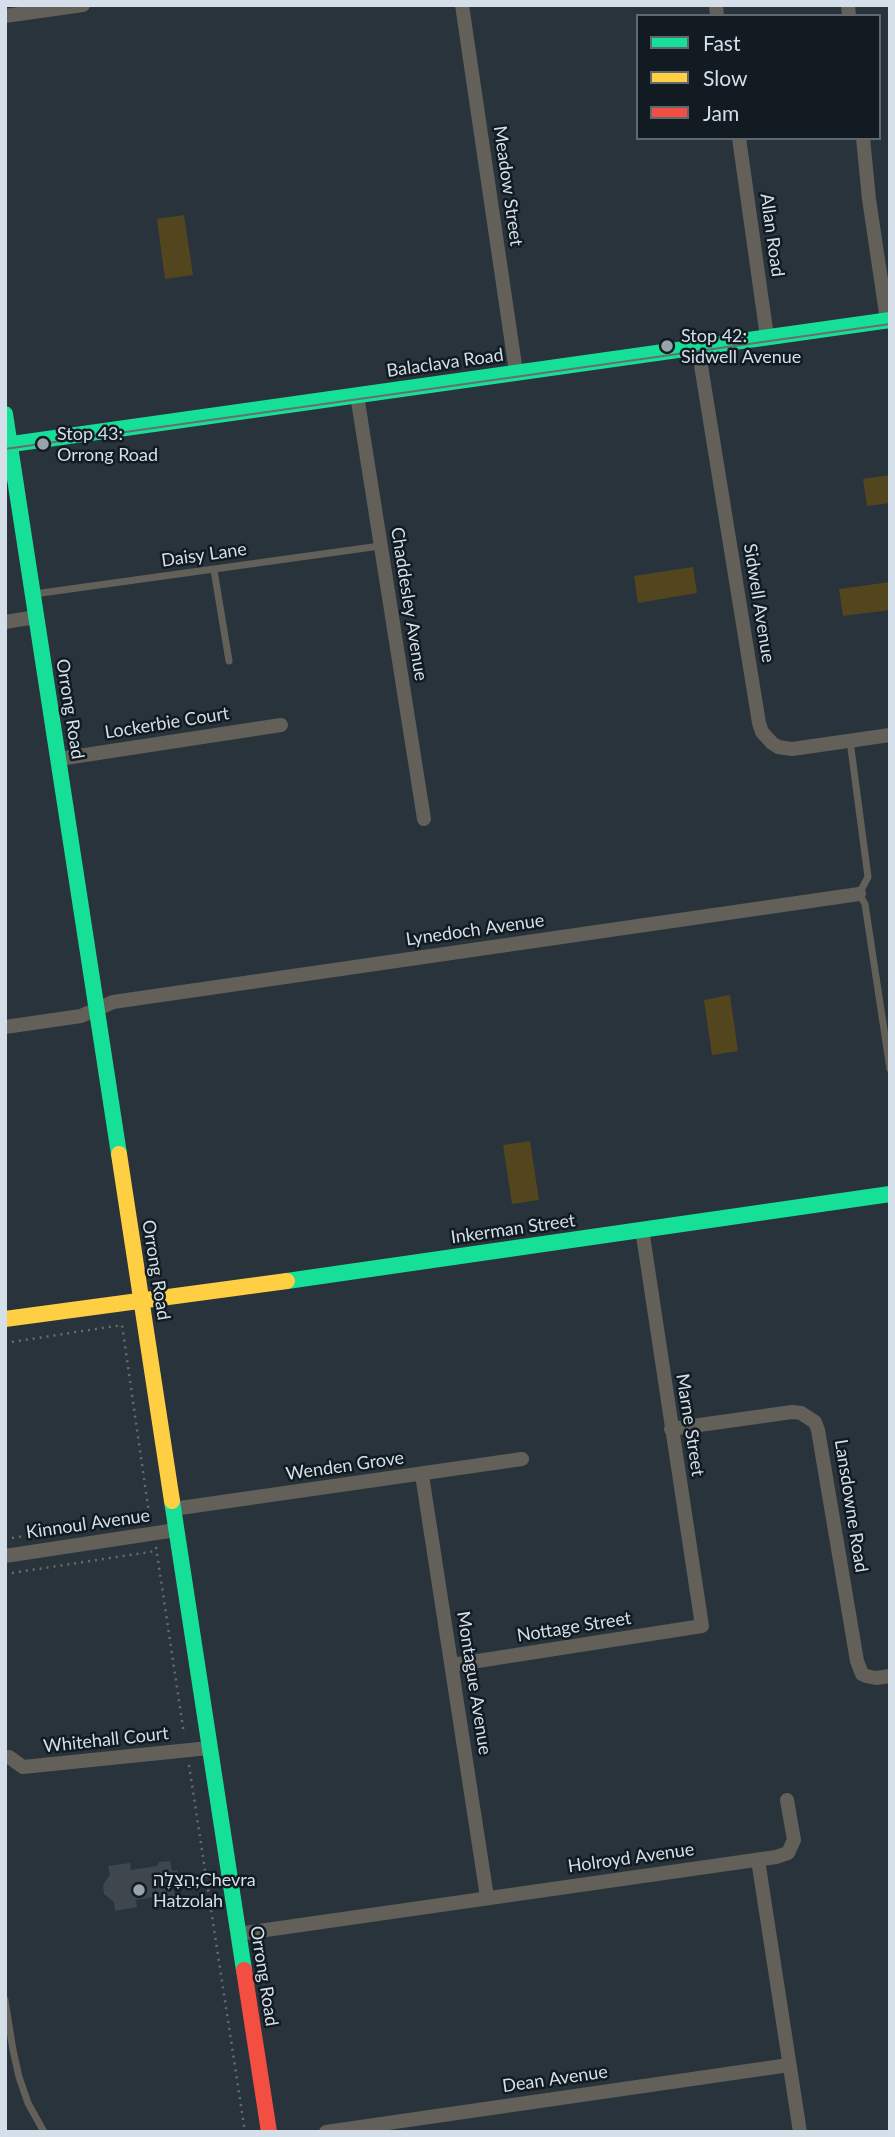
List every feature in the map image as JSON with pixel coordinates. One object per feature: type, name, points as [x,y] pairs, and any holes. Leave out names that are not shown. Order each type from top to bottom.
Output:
[{"type":"street","points":[[5,16],[83,5]]},
{"type":"street","name":"Meadow Street","points":[[462,5],[516,372]]},
{"type":"street","name":"Allan Road","points":[[739,140],[767,337]]},
{"type":"street","points":[[863,140],[869,199],[888,320]]},
{"type":"street","name":"Balaclava Road","points":[[8,444],[888,320]]},
{"type":"street","name":"Sidwell Avenue","points":[[698,347],[762,732],[772,743],[786,748],[890,735]]},
{"type":"street","name":"Chaddesley Avenue","points":[[357,395],[424,819]]},
{"type":"street","name":"Orrong Road","points":[[5,414],[269,2132]]},
{"type":"street","points":[[5,622],[36,617]]},
{"type":"street","name":"Lockerbie Court","points":[[59,759],[281,725]]},
{"type":"street","name":"Lynedoch Avenue","points":[[5,1027],[74,1017],[113,1002],[859,894]]},
{"type":"street","name":"Inkerman Street","points":[[5,1319],[890,1194]]},
{"type":"street","name":"Marne Street","points":[[642,1229],[702,1626]]},
{"type":"street","name":"Lansdowne Road","points":[[671,1429],[792,1412],[801,1413],[815,1422],[857,1661],[862,1674],[866,1676],[890,1676]]},
{"type":"street","name":"Wenden Grove","points":[[173,1509],[522,1459]]},
{"type":"street","name":"Montague Avenue","points":[[422,1475],[487,1898]]},
{"type":"street","name":"Kinnoul Avenue","points":[[5,1556],[176,1530]]},
{"type":"street","name":"Nottage Street","points":[[452,1665],[702,1626]]},
{"type":"street","name":"Whitehall Court","points":[[9,1757],[23,1767],[209,1748]]},
{"type":"street","name":"Holroyd Avenue","points":[[238,1934],[783,1855],[794,1840],[787,1800]]},
{"type":"street","points":[[758,1860],[800,2132]]},
{"type":"street","name":"Dean Avenue","points":[[326,2132],[789,2065]]},
{"type":"lane","name":"Daisy Lane","points":[[33,594],[380,546]]},
{"type":"lane","points":[[215,570],[229,661]]},
{"type":"lane","points":[[850,741],[868,877],[859,894],[865,904],[890,1069]]},
{"type":"lane","points":[[5,2000],[19,2077],[44,2132]]},
{"type":"path","points":[[5,1343],[122,1325],[245,2132]]},
{"type":"path","points":[[5,1574],[156,1551]]},
{"type":"shaded area","points":[[184,215],[193,275],[165,279],[157,219]]},
{"type":"shaded area","points":[[890,475],[890,503],[867,506],[863,479]]},
{"type":"shaded area","points":[[693,567],[697,593],[638,603],[634,576]]},
{"type":"shaded area","points":[[890,582],[890,610],[843,616],[839,589]]},
{"type":"shaded area","points":[[730,995],[738,1051],[712,1055],[704,1000]]},
{"type":"shaded area","points":[[530,1141],[539,1200],[512,1204],[503,1145]]},
{"type":"building","name":"הַצָּלָה;Chevra Hatzolah","points":[[170,1861],[172,1871],[177,1870],[179,1883],[173,1886],[175,1898],[165,1899],[162,1896],[136,1900],[137,1907],[115,1911],[114,1902],[104,1894],[103,1885],[110,1874],[108,1866],[130,1863],[131,1870]]},
{"type":"tram line","points":[[5,449],[890,324]]},
{"type":"traffic: fast","points":[[5,445],[890,320]]},
{"type":"traffic: fast","points":[[5,414],[119,1154]]},
{"type":"traffic: fast","points":[[287,1281],[890,1194]]},
{"type":"traffic: fast","points":[[172,1501],[244,1970]]},
{"type":"traffic: slow","points":[[119,1154],[172,1501]]},
{"type":"traffic: slow","points":[[5,1319],[287,1281]]},
{"type":"traffic: jam","points":[[244,1970],[269,2132]]},
{"type":"place","name":"Stop 42: Sidwell Avenue","points":[[667,346]]},
{"type":"place","name":"Stop 43: Orrong Road","points":[[43,444]]},
{"type":"place","name":"הַצָּלָה;Chevra Hatzolah","points":[[139,1890]]}]
